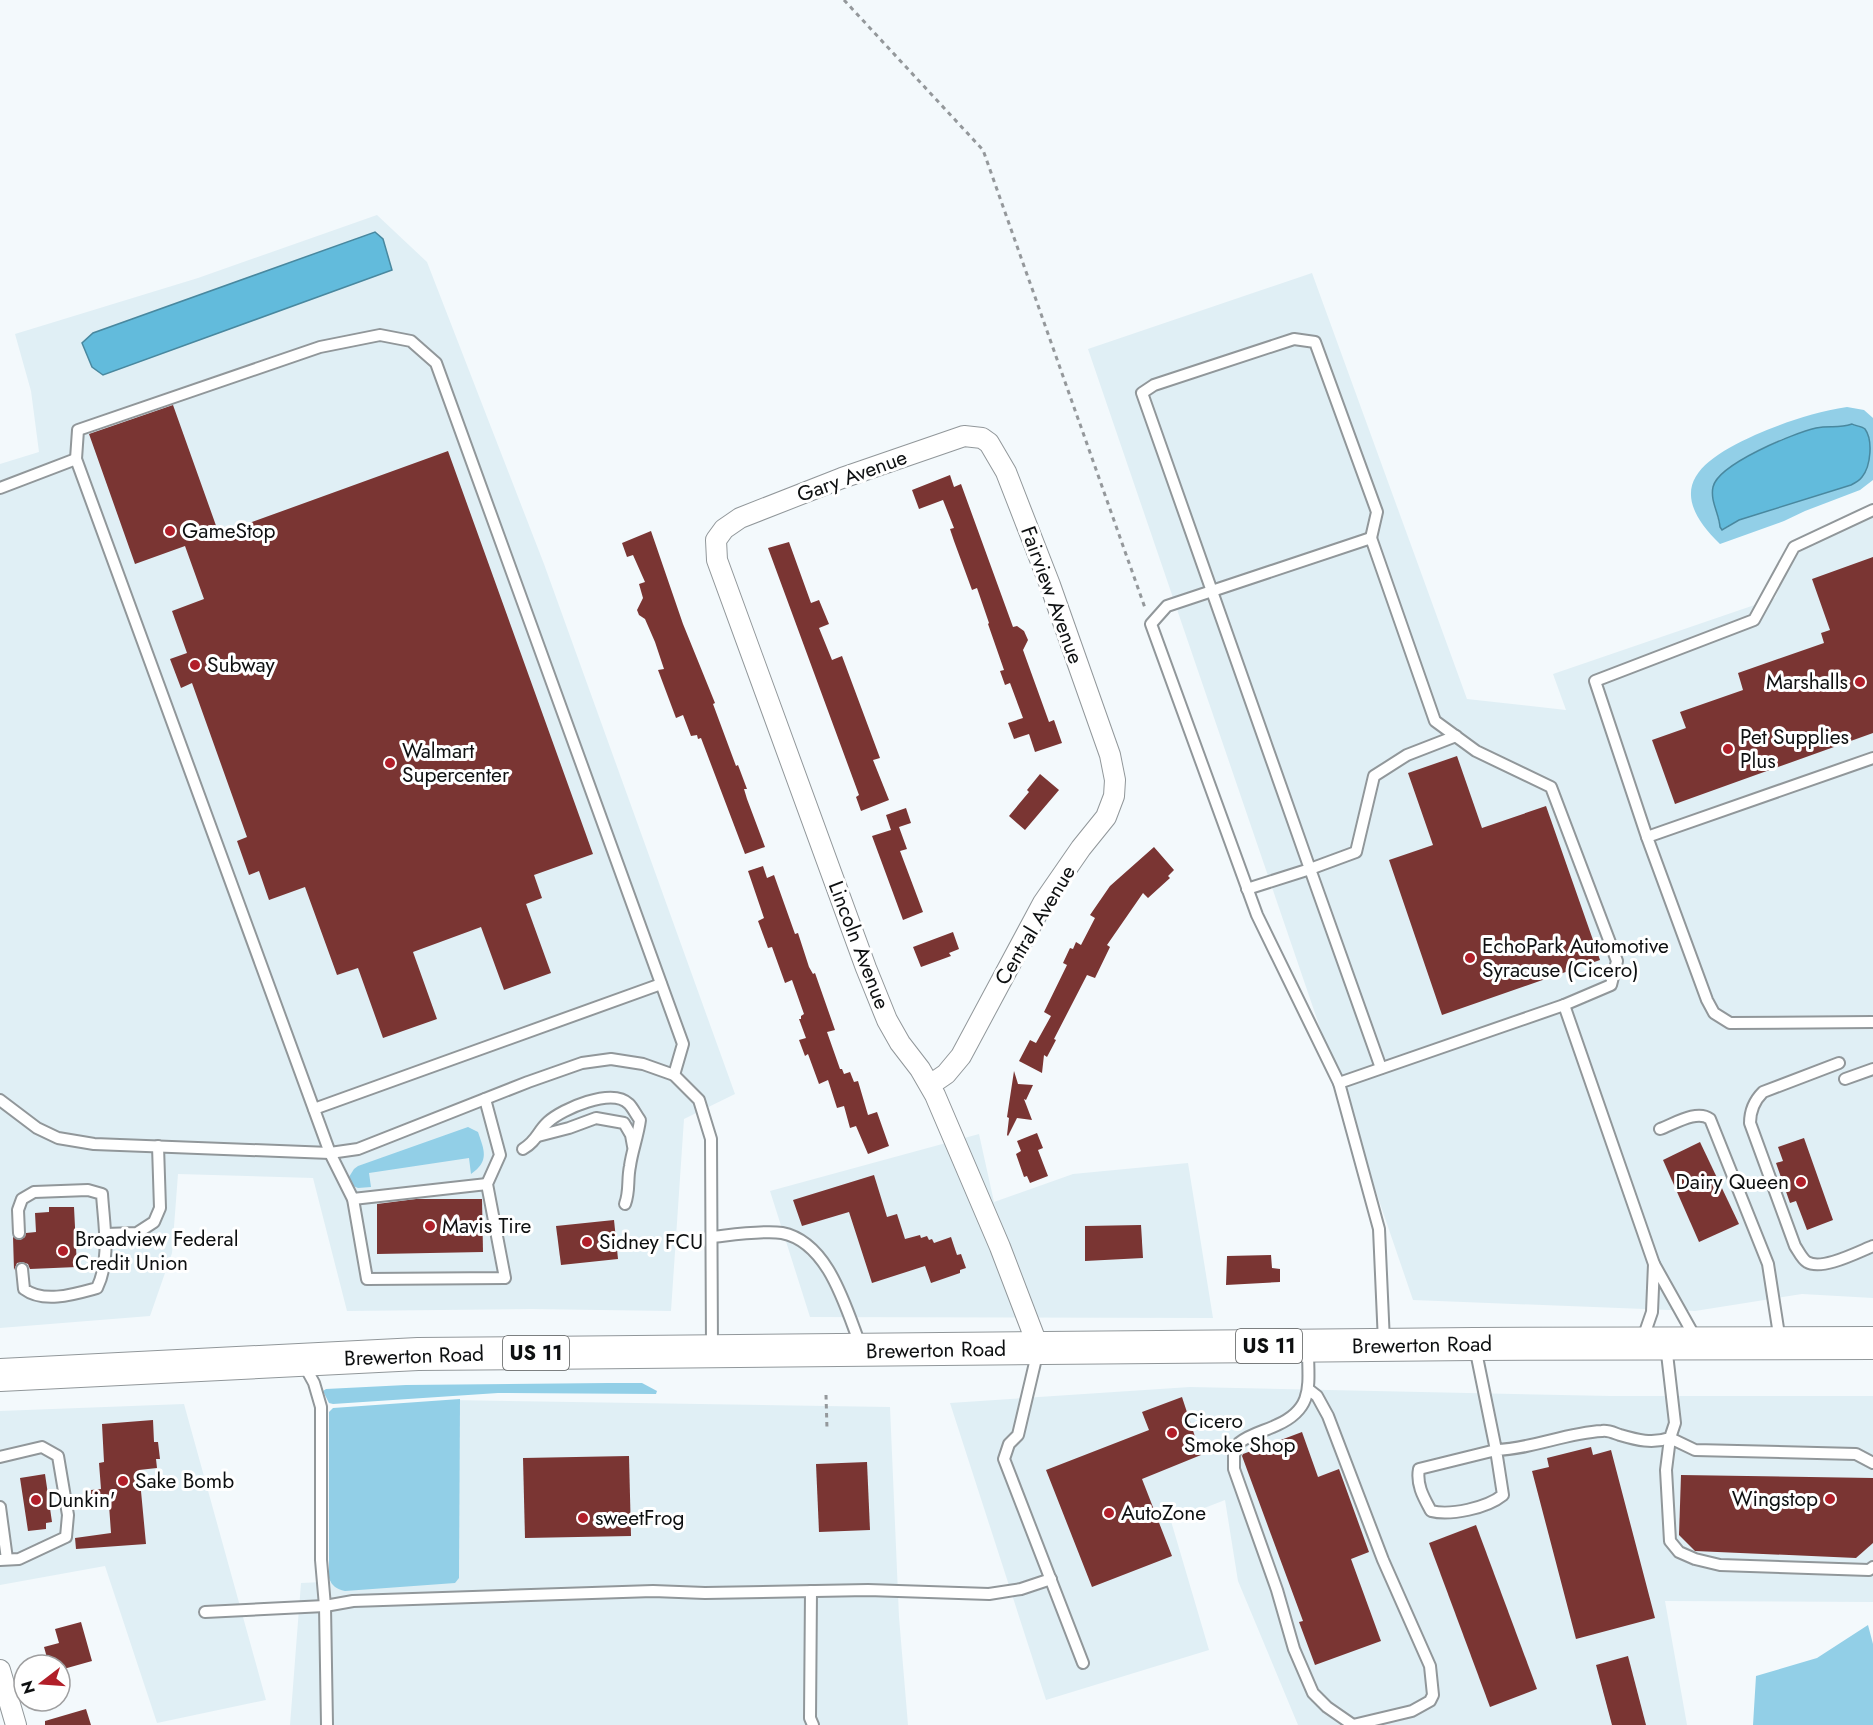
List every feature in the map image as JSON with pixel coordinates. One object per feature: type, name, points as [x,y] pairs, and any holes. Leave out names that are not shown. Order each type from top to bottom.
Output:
[{"type":"main road","name":"Brewerton Road","points":[[0,1375],[418,1354],[1474,1344],[1873,1344]]},
{"type":"street","name":"Gary Avenue","points":[[724,529],[740,518],[842,478],[964,436],[985,440]]},
{"type":"street","name":"Fairview Avenue","points":[[985,440],[1006,472],[1050,585],[1110,755]]},
{"type":"street","name":"Lincoln Avenue","points":[[724,529],[716,540],[717,560],[866,968],[887,1020],[900,1043],[930,1085],[1000,1246],[1039,1349]]},
{"type":"street","name":"Central Avenue","points":[[930,1085],[946,1074],[961,1056],[1043,903],[1081,848],[1106,817],[1114,796],[1115,780],[1110,755]]},
{"type":"street","points":[[0,1670],[16,1725]]},
{"type":"lane","points":[[485,1099],[500,1155],[487,1184],[505,1278],[367,1279],[353,1199],[330,1153],[76,459],[78,430],[320,347],[380,335],[411,341],[436,363],[682,1044],[674,1075]]},
{"type":"lane","points":[[1339,1083],[1564,1005],[1611,985],[1617,962],[1551,787],[1476,751],[1435,721],[1371,538],[1377,512],[1315,342],[1294,339],[1154,385],[1142,393],[1381,1068]]},
{"type":"lane","points":[[0,488],[76,459]]},
{"type":"lane","points":[[1873,510],[1794,547],[1754,620],[1595,681],[1647,837],[1707,1000],[1714,1013],[1730,1023],[1873,1022]]},
{"type":"lane","points":[[1371,538],[1167,606],[1151,624],[1257,915],[1339,1083],[1379,1228],[1384,1345]]},
{"type":"lane","points":[[1247,889],[1356,852],[1374,776],[1407,755],[1456,736]]},
{"type":"lane","points":[[1647,837],[1873,758]]},
{"type":"lane","points":[[314,1109],[661,984]]},
{"type":"lane","points":[[1564,1005],[1654,1264],[1699,1344]]},
{"type":"lane","points":[[0,1100],[37,1128],[58,1138],[94,1144],[330,1153],[358,1149],[582,1063],[611,1059],[643,1064],[674,1075],[699,1100],[711,1139],[712,1352]]},
{"type":"lane","points":[[1839,1063],[1763,1092],[1756,1099],[1750,1114],[1750,1123],[1795,1246],[1802,1257],[1808,1263],[1825,1264],[1873,1246]]},
{"type":"lane","points":[[1845,1079],[1873,1069]]},
{"type":"lane","points":[[523,1149],[534,1142],[546,1124],[561,1111],[598,1099],[613,1098],[628,1103],[640,1120],[629,1167],[629,1195],[625,1204]]},
{"type":"lane","points":[[1660,1129],[1698,1115],[1706,1115],[1710,1119],[1768,1264],[1781,1344]]},
{"type":"lane","points":[[538,1136],[569,1128],[584,1121],[602,1118],[624,1123],[631,1135],[633,1152]]},
{"type":"lane","points":[[105,1234],[137,1233],[154,1222],[160,1208],[158,1146]]},
{"type":"lane","points":[[353,1199],[487,1184]]},
{"type":"lane","points":[[19,1233],[18,1210],[22,1199],[34,1192],[88,1190],[102,1194],[105,1234],[104,1274],[97,1288],[46,1297],[33,1296],[24,1289],[22,1269]]},
{"type":"lane","points":[[712,1237],[779,1232],[796,1236],[810,1246],[833,1279],[862,1351]]},
{"type":"lane","points":[[1654,1264],[1652,1312],[1654,1344],[1675,1424],[1670,1438],[1666,1470],[1670,1541],[1679,1552],[1695,1559],[1720,1565],[1869,1570],[1873,1567]]},
{"type":"lane","points":[[1474,1344],[1496,1450],[1503,1495],[1496,1501],[1457,1512],[1443,1514],[1431,1511],[1420,1489],[1417,1476],[1419,1469],[1496,1450],[1512,1450],[1562,1436],[1605,1430],[1639,1440],[1658,1442],[1670,1438],[1695,1450],[1856,1454],[1873,1463]]},
{"type":"lane","points":[[1308,1346],[1308,1389],[1304,1405],[1295,1414],[1239,1443],[1234,1455],[1234,1469],[1277,1590],[1294,1649],[1313,1693],[1327,1707],[1353,1725],[1412,1711],[1430,1701],[1433,1695],[1430,1666],[1383,1560],[1328,1416],[1317,1396],[1308,1389]]},
{"type":"lane","points":[[1039,1349],[1018,1435],[1008,1444],[1004,1459],[1083,1663]]},
{"type":"lane","points":[[302,1360],[314,1383],[321,1407],[321,1560],[325,1606],[327,1725]]},
{"type":"lane","points":[[0,1456],[42,1448],[58,1456],[68,1515],[66,1537],[19,1558],[4,1560],[0,1507]]},
{"type":"lane","points":[[205,1612],[325,1606],[352,1600],[653,1591],[868,1590],[989,1594],[1021,1589],[1051,1579]]},
{"type":"lane","points":[[811,1592],[810,1718],[813,1725]]},
{"type":"path","points":[[844,0],[983,150],[1151,624]]},
{"type":"path","points":[[826,1395],[827,1429]]},
{"type":"shaded area","points":[[377,215],[427,262],[544,564],[735,1094],[684,1119],[671,1311],[531,1309],[347,1311],[313,1178],[178,1174],[172,1253],[150,1316],[0,1328],[0,464],[39,452],[31,391],[15,334],[198,278]]},
{"type":"shaded area","points":[[375,232],[383,239],[392,270],[103,375],[92,367],[82,343],[93,333]]},
{"type":"shaded area","points":[[1312,273],[1467,699],[1566,710],[1553,674],[1775,598],[1802,536],[1873,510],[1873,1298],[1802,1294],[1695,1311],[1413,1300],[1088,349]]},
{"type":"shaded area","points":[[1847,407],[1864,410],[1873,418],[1873,480],[1860,490],[1720,544],[1703,525],[1693,507],[1691,492],[1695,479],[1704,466],[1717,455],[1755,435],[1800,418]],"holes":[[[1852,424],[1865,429],[1739,520],[1723,530],[1720,527],[1716,510],[1755,452],[1782,439],[1836,427],[1840,429]]]},
{"type":"shaded area","points":[[1852,424],[1865,429],[1870,446],[1865,472],[1858,481],[1739,520],[1722,530],[1712,492],[1718,478],[1728,469],[1758,451],[1791,436],[1816,428]]},
{"type":"shaded area","points":[[468,1127],[478,1132],[484,1155],[481,1164],[471,1174],[469,1158],[369,1173],[371,1187],[353,1186],[349,1177],[358,1166]]},
{"type":"shaded area","points":[[979,1134],[994,1202],[1073,1174],[1188,1163],[1213,1318],[810,1317],[770,1191]]},
{"type":"shaded area","points":[[642,1383],[657,1391],[656,1394],[498,1393],[333,1404],[329,1403],[323,1391],[406,1385]]},
{"type":"shaded area","points":[[1190,1387],[1611,1396],[1873,1396],[1873,1602],[1665,1601],[1687,1725],[1298,1725],[1238,1581],[1225,1500],[1171,1521],[1209,1650],[1046,1700],[950,1403]]},
{"type":"shaded area","points":[[460,1399],[459,1578],[455,1583],[345,1591],[337,1588],[329,1578],[329,1412],[333,1408]]},
{"type":"shaded area","points":[[450,1400],[890,1407],[899,1617],[908,1725],[290,1725],[301,1583],[455,1576]]},
{"type":"shaded area","points":[[184,1404],[266,1700],[157,1723],[105,1566],[0,1585],[0,1411]]},
{"type":"shaded area","points":[[1868,1625],[1873,1644],[1873,1725],[1753,1725],[1756,1676],[1817,1658]]},
{"type":"building","name":"Walmart Supercenter","points":[[173,405],[219,534],[448,451],[593,854],[534,875],[542,898],[526,904],[551,973],[504,990],[481,927],[413,952],[437,1019],[383,1038],[358,968],[337,975],[305,887],[269,900],[259,871],[249,875],[237,841],[247,837],[192,683],[181,688],[170,659],[187,653],[172,611],[204,599],[185,546],[135,564],[89,434]]},
{"type":"building","points":[[950,475],[954,487],[961,484],[1013,627],[1017,626],[1024,631],[1028,640],[1023,650],[1049,722],[1054,720],[1062,743],[1035,752],[1029,734],[1014,739],[1008,723],[1023,718],[1010,683],[1005,685],[1000,671],[1004,670],[989,623],[977,588],[972,590],[950,529],[954,528],[943,500],[919,509],[912,490]]},
{"type":"building","points":[[651,531],[683,624],[715,703],[713,704],[736,766],[738,765],[747,789],[744,789],[765,847],[745,854],[701,738],[698,739],[697,735],[691,736],[683,715],[676,718],[658,670],[664,669],[655,642],[645,619],[639,615],[637,610],[643,598],[639,584],[645,582],[633,555],[627,557],[622,543]]},
{"type":"building","points":[[789,542],[811,603],[819,600],[829,624],[819,628],[832,660],[842,656],[880,758],[873,760],[889,800],[861,811],[856,797],[859,795],[768,548]]},
{"type":"building","points":[[1873,557],[1873,733],[1675,804],[1652,740],[1686,728],[1680,712],[1743,690],[1738,673],[1824,643],[1821,633],[1830,630],[1812,579]]},
{"type":"building","points":[[1457,756],[1482,828],[1546,806],[1600,960],[1442,1015],[1389,860],[1433,845],[1408,773]]},
{"type":"building","points":[[1040,774],[1059,790],[1025,830],[1009,816],[1029,792],[1027,790]]},
{"type":"building","points":[[906,808],[911,823],[899,827],[907,849],[900,851],[923,912],[903,920],[872,836],[891,830],[886,815]]},
{"type":"building","points":[[1154,847],[1174,870],[1168,876],[1170,878],[1148,898],[1143,893],[1107,945],[1110,947],[1095,978],[1087,975],[1047,1057],[1044,1055],[1042,1073],[1019,1061],[1030,1040],[1036,1043],[1051,1016],[1044,1012],[1067,965],[1063,963],[1070,948],[1073,949],[1076,942],[1081,945],[1095,918],[1090,915],[1110,886]]},
{"type":"building","points":[[763,866],[767,878],[774,875],[795,934],[798,933],[809,967],[813,974],[815,973],[835,1030],[827,1032],[840,1069],[844,1074],[850,1072],[854,1082],[858,1081],[868,1115],[877,1112],[889,1146],[868,1154],[856,1126],[850,1128],[844,1106],[837,1108],[828,1080],[819,1084],[808,1054],[805,1056],[799,1040],[806,1038],[799,1019],[804,1014],[792,980],[785,983],[772,947],[768,948],[758,921],[764,918],[748,871]]},
{"type":"building","points":[[953,932],[959,949],[949,953],[951,956],[921,967],[913,947]]},
{"type":"building","points":[[1014,1071],[1018,1084],[1033,1085],[1026,1100],[1024,1099],[1032,1120],[1017,1118],[1008,1136],[1009,1118],[1007,1117]]},
{"type":"building","points":[[1037,1133],[1043,1148],[1038,1150],[1048,1176],[1030,1183],[1027,1176],[1024,1177],[1016,1154],[1021,1151],[1017,1141]]},
{"type":"building","name":"Dairy Queen","points":[[1804,1138],[1833,1220],[1807,1230],[1796,1201],[1790,1203],[1776,1163],[1783,1161],[1778,1147]]},
{"type":"building","points":[[1700,1142],[1739,1224],[1699,1242],[1663,1160]]},
{"type":"building","points":[[874,1175],[887,1217],[897,1214],[905,1239],[920,1235],[921,1238],[927,1236],[934,1243],[951,1237],[957,1255],[961,1254],[966,1268],[960,1270],[960,1273],[931,1283],[925,1266],[872,1283],[849,1212],[802,1226],[793,1200]]},
{"type":"building","name":"Mavis Tire","points":[[416,1199],[482,1199],[483,1252],[377,1254],[377,1204]]},
{"type":"building","points":[[49,1207],[74,1207],[77,1267],[30,1269],[28,1264],[22,1262],[17,1263],[14,1270],[13,1237],[20,1240],[25,1237],[26,1233],[36,1232],[35,1213],[49,1212]]},
{"type":"building","points":[[614,1220],[618,1259],[561,1265],[556,1226]]},
{"type":"building","points":[[1141,1225],[1143,1258],[1085,1261],[1085,1226]]},
{"type":"building","points":[[1271,1255],[1272,1268],[1280,1269],[1280,1282],[1226,1285],[1227,1256]]},
{"type":"building","name":"AutoZone","points":[[1182,1397],[1201,1455],[1142,1479],[1172,1556],[1092,1587],[1046,1470],[1149,1430],[1142,1412]]},
{"type":"building","name":"Sake Bomb","points":[[153,1420],[154,1442],[158,1442],[160,1459],[156,1459],[157,1468],[139,1470],[146,1544],[76,1549],[75,1538],[111,1533],[109,1505],[92,1506],[91,1490],[101,1489],[99,1463],[104,1462],[102,1424]]},
{"type":"building","points":[[1302,1432],[1318,1477],[1339,1469],[1369,1552],[1351,1559],[1381,1641],[1315,1665],[1299,1622],[1303,1621],[1242,1456]]},
{"type":"building","points":[[1591,1447],[1593,1455],[1611,1450],[1655,1618],[1576,1639],[1532,1471],[1549,1467],[1547,1458]]},
{"type":"building","points":[[629,1456],[631,1536],[525,1538],[523,1458]]},
{"type":"building","points":[[867,1462],[870,1530],[819,1532],[816,1464]]},
{"type":"building","name":"Dunkin'","points":[[45,1474],[52,1522],[46,1523],[46,1529],[28,1531],[20,1478]]},
{"type":"building","points":[[1681,1475],[1873,1478],[1873,1543],[1856,1558],[1695,1551],[1679,1535]]},
{"type":"building","points":[[1476,1525],[1537,1689],[1490,1707],[1429,1543]]},
{"type":"building","points":[[81,1622],[92,1661],[72,1667],[72,1653],[46,1653],[44,1647],[59,1643],[55,1629]]},
{"type":"building","points":[[1628,1656],[1646,1725],[1612,1725],[1596,1665]]},
{"type":"building","points":[[86,1709],[91,1725],[45,1725],[45,1721]]},
{"type":"place","name":"GameStop","points":[[170,531]]},
{"type":"place","name":"Subway","points":[[195,665]]},
{"type":"place","name":"Marshalls","points":[[1860,682]]},
{"type":"place","name":"Pet Supplies Plus","points":[[1728,749]]},
{"type":"place","name":"Walmart Supercenter","points":[[390,763]]},
{"type":"place","name":"EchoPark Automotive Syracuse (Cicero)","points":[[1470,958]]},
{"type":"place","name":"Dairy Queen","points":[[1801,1182]]},
{"type":"place","name":"Mavis Tire","points":[[430,1226]]},
{"type":"place","name":"Sidney FCU","points":[[587,1242]]},
{"type":"place","name":"Broadview Federal Credit Union","points":[[63,1251]]},
{"type":"place","name":"Cicero Smoke Shop","points":[[1172,1433]]},
{"type":"place","name":"Sake Bomb","points":[[123,1481]]},
{"type":"place","name":"Wingstop","points":[[1830,1499]]},
{"type":"place","name":"Dunkin'","points":[[36,1500]]},
{"type":"place","name":"AutoZone","points":[[1109,1513]]},
{"type":"place","name":"sweetFrog","points":[[583,1518]]}]
